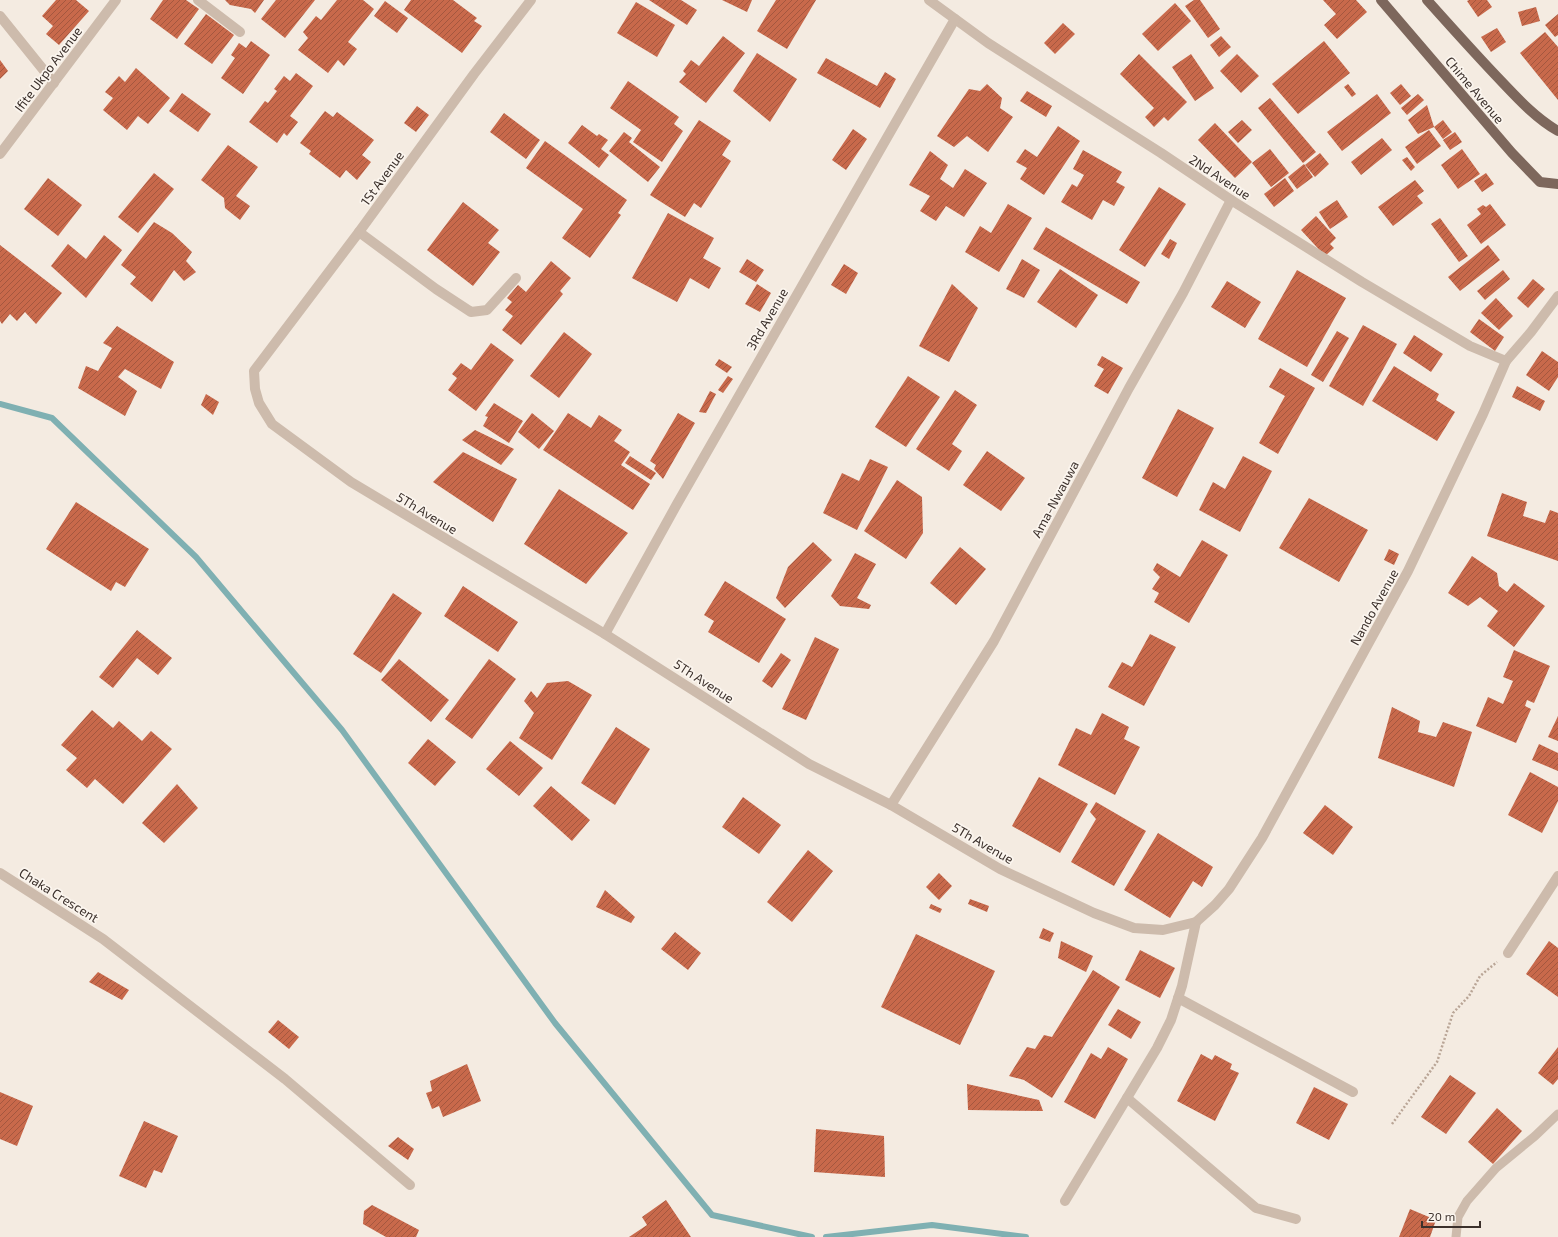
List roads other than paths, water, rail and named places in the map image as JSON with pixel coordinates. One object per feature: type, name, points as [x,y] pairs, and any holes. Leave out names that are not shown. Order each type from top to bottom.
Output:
[{"type":"main road","name":"Chime Avenue","points":[[1381,0],[1512,153],[1540,182],[1558,184]]},
{"type":"main road","name":"Chime Avenue","points":[[1427,0],[1469,48],[1529,110],[1558,131]]},
{"type":"street","name":"Ifite Ukpo Avenue","points":[[0,154],[116,0]]},
{"type":"street","points":[[198,0],[240,32]]},
{"type":"street","name":"1St Avenue","points":[[254,371],[359,232],[474,74],[531,0]]},
{"type":"street","name":"2Nd Avenue","points":[[929,0],[988,43],[1161,153],[1231,200],[1362,282],[1470,346],[1506,361]]},
{"type":"street","points":[[0,16],[54,83]]},
{"type":"street","name":"3Rd Avenue","points":[[605,634],[677,504],[955,19]]},
{"type":"street","name":"Ama-Nwauwa","points":[[891,805],[994,642],[1129,388],[1183,293],[1231,200]]},
{"type":"street","points":[[359,232],[436,289],[471,312],[487,310],[516,278]]},
{"type":"street","name":"Nando Avenue","points":[[1196,922],[1215,905],[1229,888],[1262,838],[1408,571],[1483,414],[1506,361],[1531,332],[1558,296]]},
{"type":"street","name":"5Th Avenue","points":[[254,371],[255,389],[259,403],[272,424],[351,482],[605,634],[809,764],[891,805],[1000,869],[1094,913],[1134,928],[1163,930],[1196,922]]},
{"type":"street","name":"Chaka Crescent","points":[[0,873],[104,939],[285,1079],[410,1185]]},
{"type":"street","points":[[1508,953],[1558,876]]},
{"type":"street","points":[[1065,1200],[1127,1098],[1171,1020],[1178,998],[1196,922]]},
{"type":"street","points":[[1178,998],[1353,1092]]},
{"type":"street","points":[[1127,1098],[1256,1208],[1296,1219]]},
{"type":"lane","points":[[1456,1237],[1458,1217],[1467,1200],[1496,1168],[1535,1136],[1558,1114]]},
{"type":"waterway","points":[[0,404],[52,418],[196,557],[342,730],[555,1023],[712,1215],[812,1237]]},
{"type":"waterway","points":[[826,1237],[932,1225],[1026,1237]]}]
